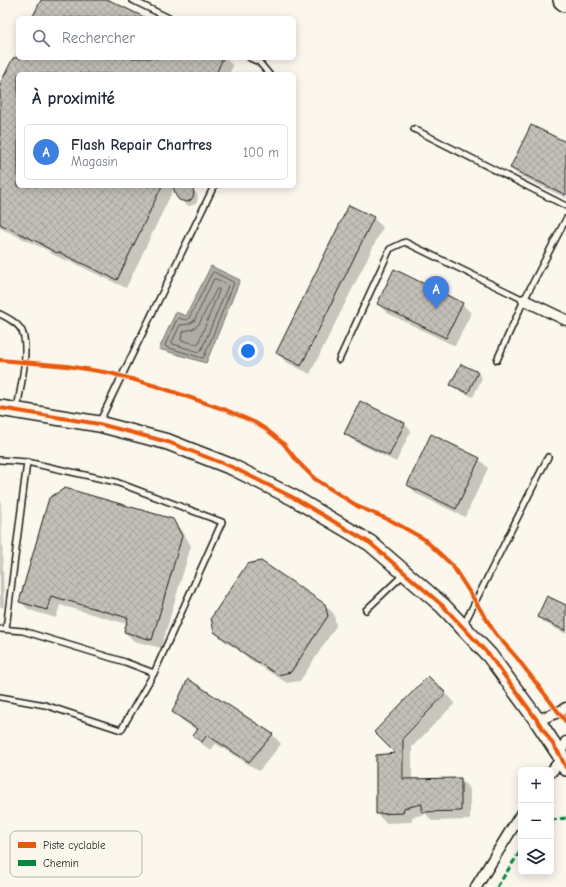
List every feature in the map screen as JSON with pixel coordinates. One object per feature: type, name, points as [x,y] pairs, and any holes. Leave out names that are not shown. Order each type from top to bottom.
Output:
[{"type":"street","points":[[524,300],[566,320]]},
{"type":"street","points":[[0,408],[99,424],[168,442],[232,467],[294,498],[370,543],[443,606],[490,656],[563,756],[554,768]]},
{"type":"street","points":[[537,720],[566,708]]},
{"type":"street","points":[[476,887],[518,819]]},
{"type":"lane","points":[[132,0],[164,16]]},
{"type":"lane","points":[[254,60],[259,62],[267,72]]},
{"type":"lane","points":[[414,129],[566,206]]},
{"type":"lane","points":[[99,424],[213,188]]},
{"type":"lane","points":[[497,360],[524,300],[566,219]]},
{"type":"lane","points":[[339,360],[390,249],[405,242],[524,300]]},
{"type":"lane","points":[[0,314],[8,317],[17,325],[22,332],[24,342],[24,362],[16,411]]},
{"type":"lane","points":[[463,627],[548,457]]},
{"type":"lane","points":[[0,460],[27,462],[116,482],[222,522],[154,673],[121,730],[45,705],[0,697]]},
{"type":"lane","points":[[27,462],[3,629],[23,631],[125,662],[154,673]]},
{"type":"lane","points":[[366,610],[405,573]]},
{"type":"water","points":[[211,266],[240,280],[206,363],[159,349],[176,312],[186,316]]},
{"type":"building","points":[[41,0],[109,0],[142,16],[33,16]]},
{"type":"building","points":[[13,58],[16,58],[16,60],[222,60],[217,72],[16,72],[16,188],[161,188],[117,280],[58,252],[57,253],[42,244],[0,224],[0,84]]},
{"type":"building","points":[[531,125],[566,142],[566,195],[510,168]]},
{"type":"building","points":[[174,188],[193,188],[194,192],[191,200],[186,202],[179,200]]},
{"type":"building","points":[[349,205],[374,217],[301,366],[276,353]]},
{"type":"building","points":[[394,269],[463,303],[446,338],[377,304]]},
{"type":"building","points":[[461,364],[478,372],[468,393],[450,385]]},
{"type":"building","points":[[360,401],[405,423],[389,456],[344,434]]},
{"type":"building","points":[[431,434],[480,458],[456,509],[407,485]]},
{"type":"building","points":[[65,488],[173,519],[182,536],[152,640],[124,632],[128,618],[51,596],[47,610],[19,602],[49,498]]},
{"type":"building","points":[[261,561],[325,604],[328,616],[291,672],[278,675],[214,632],[211,618],[247,564]]},
{"type":"building","points":[[547,596],[566,605],[566,631],[537,617]]},
{"type":"building","points":[[428,676],[446,693],[403,738],[403,779],[461,778],[461,811],[422,812],[422,804],[404,808],[403,813],[376,814],[376,755],[395,753],[374,732]]},
{"type":"building","points":[[188,679],[273,734],[249,762],[207,735],[202,742],[193,736],[198,729],[172,712]]},
{"type":"marked path","points":[[554,820],[566,818]]},
{"type":"marked path","points":[[497,887],[518,855]]},
{"type":"cycle path","points":[[0,360],[67,366],[110,373],[156,386],[226,410],[254,422],[267,430],[283,443],[298,462],[315,479],[359,507],[392,521],[424,539],[452,565],[495,633],[517,658],[566,722]]},
{"type":"cycle path","points":[[0,408],[99,424],[168,442],[232,467],[294,498],[370,543],[443,606],[490,656],[537,720],[560,755],[566,768]]},
{"type":"place","name":"Flash Repair Chartres","points":[[436,309]]}]
